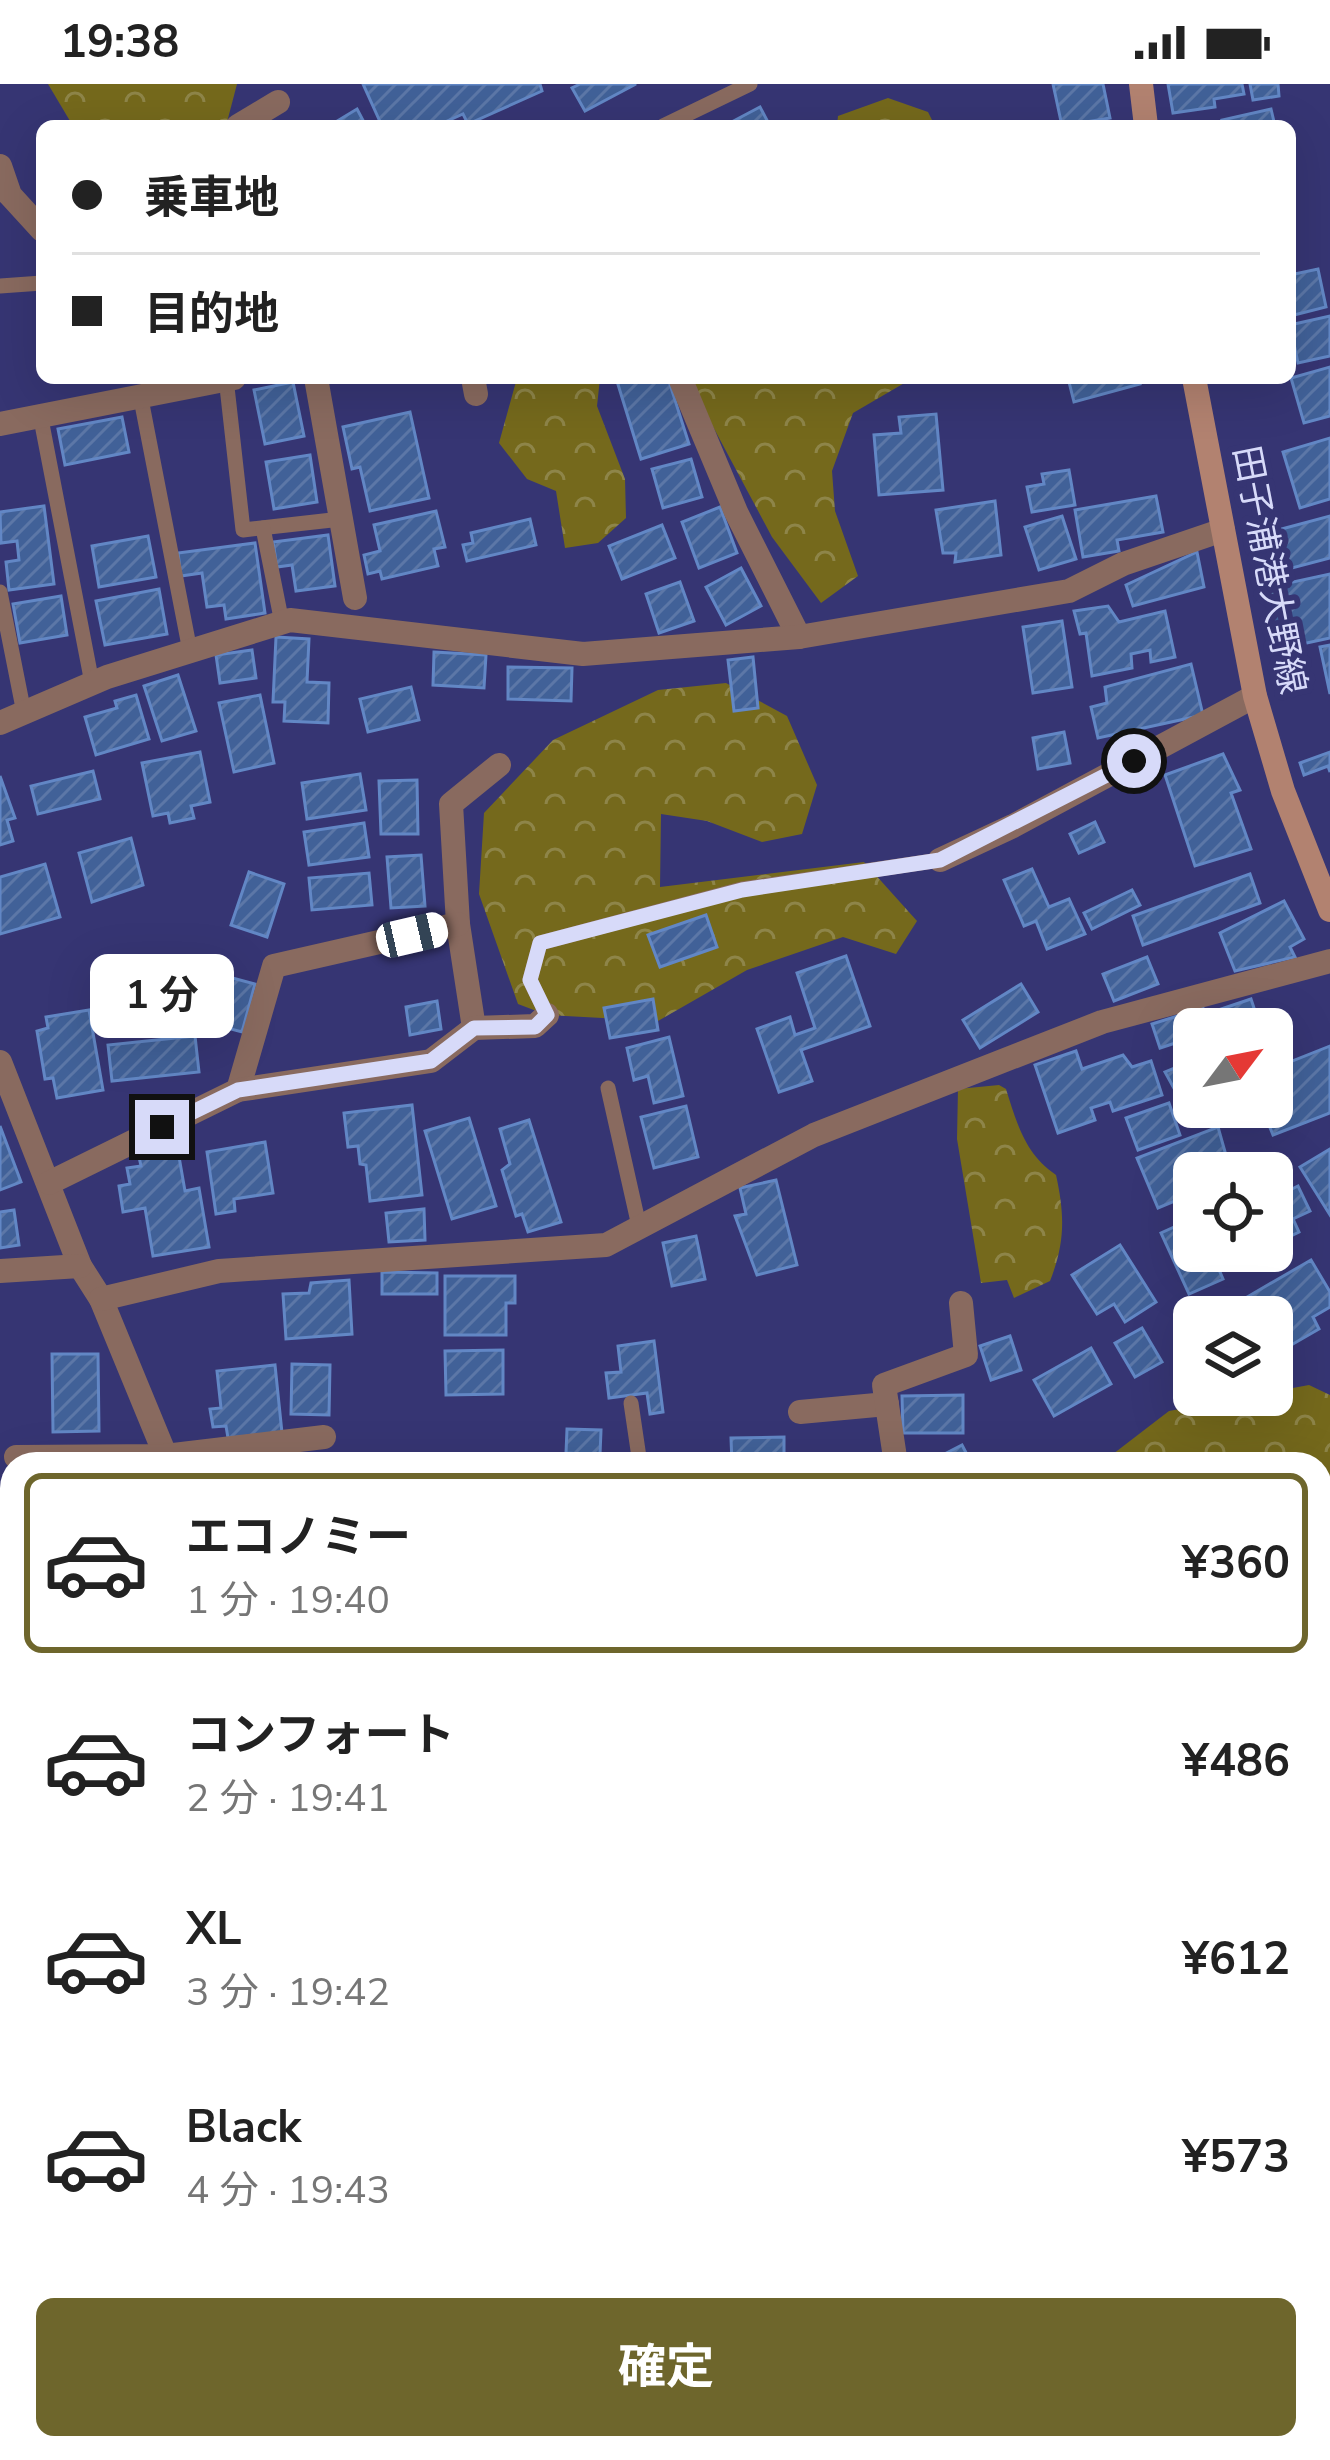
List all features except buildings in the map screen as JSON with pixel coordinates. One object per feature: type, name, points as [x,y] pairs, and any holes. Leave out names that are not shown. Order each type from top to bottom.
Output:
[{"type":"main road","points":[[1141,84],[1145,120]]},
{"type":"main road","name":"田子浦港大野線","points":[[1195,384],[1255,696],[1283,791],[1330,910]]},
{"type":"street","points":[[248,120],[278,102]]},
{"type":"street","points":[[0,166],[10,194],[36,223]]},
{"type":"street","points":[[0,424],[206,384]]},
{"type":"street","points":[[317,384],[355,598]]},
{"type":"street","points":[[683,384],[736,512],[799,637]]},
{"type":"street","points":[[0,723],[92,683],[282,623],[583,654],[799,637],[1069,591],[1123,564],[1223,530]]},
{"type":"street","points":[[940,860],[1255,696]]},
{"type":"street","points":[[474,1028],[458,925],[451,804],[500,765]]},
{"type":"street","points":[[238,1090],[274,966],[458,925]]},
{"type":"street","points":[[101,1299],[219,1270],[606,1245],[814,1135],[1102,1022],[1330,961]]},
{"type":"street","points":[[49,1183],[238,1090],[431,1061],[474,1028],[535,1027],[547,1015]]},
{"type":"street","points":[[0,1063],[80,1266],[101,1299],[164,1452]]},
{"type":"street","points":[[0,1271],[80,1266]]},
{"type":"street","points":[[894,1452],[884,1385],[966,1355],[961,1303]]},
{"type":"street","points":[[800,1412],[887,1404]]},
{"type":"street","points":[[222,1452],[324,1437]]},
{"type":"lane","points":[[675,120],[749,84]]},
{"type":"lane","points":[[0,286],[36,283]]},
{"type":"lane","points":[[228,384],[243,530],[341,519]]},
{"type":"lane","points":[[141,399],[190,651]]},
{"type":"lane","points":[[41,419],[92,683]]},
{"type":"lane","points":[[263,528],[282,623]]},
{"type":"lane","points":[[0,592],[24,713]]},
{"type":"lane","points":[[547,1015],[530,980],[540,943],[742,890],[940,860]]},
{"type":"lane","points":[[608,1088],[639,1226]]},
{"type":"lane","points":[[631,1403],[638,1452]]},
{"type":"green space","points":[[48,84],[237,84],[228,120],[69,120]]},
{"type":"green space","points":[[888,98],[928,112],[932,120],[838,120]]},
{"type":"green space","points":[[515,384],[599,384],[597,406],[625,479],[626,518],[598,543],[565,548],[556,491],[527,479],[499,443]]},
{"type":"green space","points":[[690,384],[903,384],[853,413],[832,471],[835,511],[858,576],[821,603],[772,537]]},
{"type":"green space","points":[[726,683],[787,716],[817,785],[802,834],[762,842],[707,821],[661,814],[660,887],[864,862],[917,921],[896,954],[843,937],[747,970],[658,1021],[547,1015],[518,1004],[479,894],[484,813],[553,740],[658,690]]},
{"type":"green space","points":[[999,1085],[1006,1089],[1029,1148],[1056,1175],[1062,1217],[1059,1254],[1050,1281],[1014,1298],[1007,1280],[981,1283],[957,1139],[958,1089]]},
{"type":"green space","points":[[1309,1385],[1330,1395],[1330,1452],[1116,1452],[1169,1411],[1173,1416],[1293,1416],[1293,1388]]},
{"type":"route","points":[[162,1127],[238,1090],[431,1061],[474,1028],[535,1027],[547,1015],[530,980],[540,943],[742,890],[940,860],[1134,761]]}]
